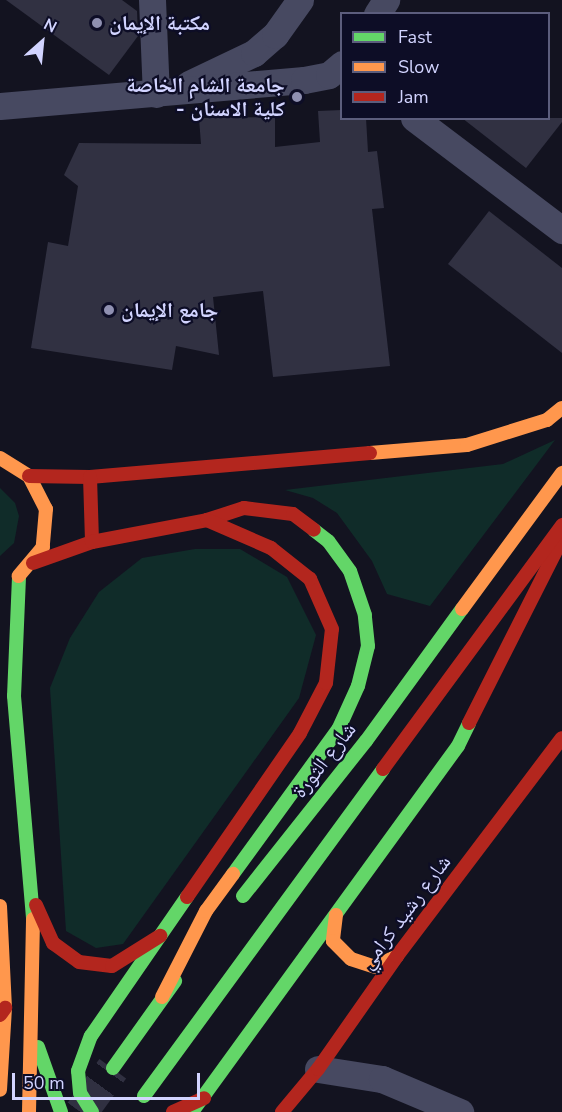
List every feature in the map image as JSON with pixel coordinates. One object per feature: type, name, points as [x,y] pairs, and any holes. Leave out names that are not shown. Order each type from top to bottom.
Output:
[{"type":"main road","points":[[29,476],[90,477],[467,445],[547,420],[562,408]]},
{"type":"main road","points":[[0,458],[29,476],[40,491],[47,528],[33,563],[19,577],[2,585]]},
{"type":"main road","points":[[242,463],[244,508]]},
{"type":"main road","name":"شارع الثورة","points":[[235,906],[366,741],[562,473]]},
{"type":"main road","points":[[90,477],[92,542]]},
{"type":"main road","points":[[33,563],[92,542],[207,520],[244,508],[293,514],[328,541],[350,571],[365,615],[368,646],[358,686],[339,728],[206,911],[162,997]]},
{"type":"main road","points":[[92,1112],[80,1093],[78,1071],[92,1036],[300,733],[326,683],[332,629],[310,579],[271,548],[207,520]]},
{"type":"main road","points":[[144,1096],[562,525]]},
{"type":"main road","points":[[192,1112],[458,746],[562,539]]},
{"type":"main road","points":[[19,577],[14,696],[33,899],[29,1112]]},
{"type":"main road","name":"شارع رشيد كرامي","points":[[282,1112],[318,1069],[397,956],[562,738]]},
{"type":"main road","points":[[33,899],[53,943],[79,962],[112,966],[160,936]]},
{"type":"main road","points":[[0,906],[3,1012],[0,1090]]},
{"type":"main road","points":[[336,915],[333,940],[351,959],[376,967],[397,956]]},
{"type":"main road","points":[[113,1068],[162,997],[206,942]]},
{"type":"main road","points":[[31,1022],[61,1112]]},
{"type":"main road","points":[[173,1112],[204,1098]]},
{"type":"main road","points":[[200,1112],[204,1098]]},
{"type":"street","points":[[152,0],[163,93]]},
{"type":"street","points":[[163,93],[254,53],[275,35],[300,0]]},
{"type":"street","points":[[0,106],[321,77],[328,75],[340,66]]},
{"type":"street","points":[[417,120],[562,230]]},
{"type":"street","points":[[318,1069],[382,1080],[460,1112]]},
{"type":"green space","points":[[555,440],[430,606],[387,594],[372,561],[337,513],[313,498],[285,490],[503,464]]},
{"type":"green space","points":[[0,488],[15,503],[19,516],[14,543],[0,556]]},
{"type":"green space","points":[[195,549],[240,549],[287,577],[316,635],[299,698],[123,944],[96,948],[66,931],[50,688],[70,638],[99,592],[142,558]]},
{"type":"building","points":[[6,0],[122,0],[137,11],[138,36],[109,75]]},
{"type":"building","points":[[340,110],[340,120],[366,120],[368,152],[377,151],[384,208],[372,209],[390,366],[273,377],[263,291],[213,297],[219,355],[176,346],[172,370],[31,348],[48,242],[68,246],[78,186],[64,175],[79,143],[201,144],[199,118],[275,117],[275,147],[320,142],[318,111]]},
{"type":"building","points":[[562,118],[562,122],[526,168],[465,120]]},
{"type":"building","points":[[489,211],[562,268],[562,353],[448,264]]},
{"type":"tunnel","points":[[81,1112],[113,1068]]},
{"type":"traffic: fast","points":[[233,874],[339,728],[358,686],[368,646],[365,615],[350,571],[328,541],[314,530]]},
{"type":"traffic: fast","points":[[19,577],[14,696],[33,919]]},
{"type":"traffic: fast","points":[[243,896],[366,741],[462,609]]},
{"type":"traffic: fast","points":[[192,1112],[458,746],[469,723]]},
{"type":"traffic: fast","points":[[144,1096],[383,769]]},
{"type":"traffic: fast","points":[[92,1112],[80,1093],[78,1071],[91,1036],[187,897]]},
{"type":"traffic: fast","points":[[113,1068],[175,981]]},
{"type":"traffic: fast","points":[[38,1047],[61,1112]]},
{"type":"traffic: slow","points":[[370,453],[467,445],[547,420],[562,408]]},
{"type":"traffic: slow","points":[[0,458],[29,476],[46,509],[43,547],[19,576]]},
{"type":"traffic: slow","points":[[462,609],[562,473]]},
{"type":"traffic: slow","points":[[162,997],[206,911],[233,874]]},
{"type":"traffic: slow","points":[[0,906],[5,1008],[0,1090]]},
{"type":"traffic: slow","points":[[336,915],[333,941],[351,959],[376,967],[397,956]]},
{"type":"traffic: slow","points":[[29,1112],[33,919]]},
{"type":"traffic: jam","points":[[29,476],[90,477],[370,453]]},
{"type":"traffic: jam","points":[[90,477],[92,542]]},
{"type":"traffic: jam","points":[[33,563],[92,542],[207,520],[244,508],[293,514],[314,530]]},
{"type":"traffic: jam","points":[[187,897],[300,733],[326,683],[332,629],[310,579],[271,548],[207,520]]},
{"type":"traffic: jam","points":[[383,769],[562,525]]},
{"type":"traffic: jam","points":[[469,723],[560,543]]},
{"type":"traffic: jam","points":[[282,1112],[318,1069],[397,956],[562,738]]},
{"type":"traffic: jam","points":[[36,905],[53,943],[79,962],[112,966],[160,936]]},
{"type":"traffic: jam","points":[[0,1015],[5,1008]]},
{"type":"traffic: jam","points":[[173,1112],[204,1098]]},
{"type":"place","name":"مكتبة الإيمان","points":[[97,23]]},
{"type":"place","name":"جامعة الشام الخاصة - كلية الاسنان","points":[[297,97]]},
{"type":"place","name":"جامع الإيمان","points":[[109,310]]}]
